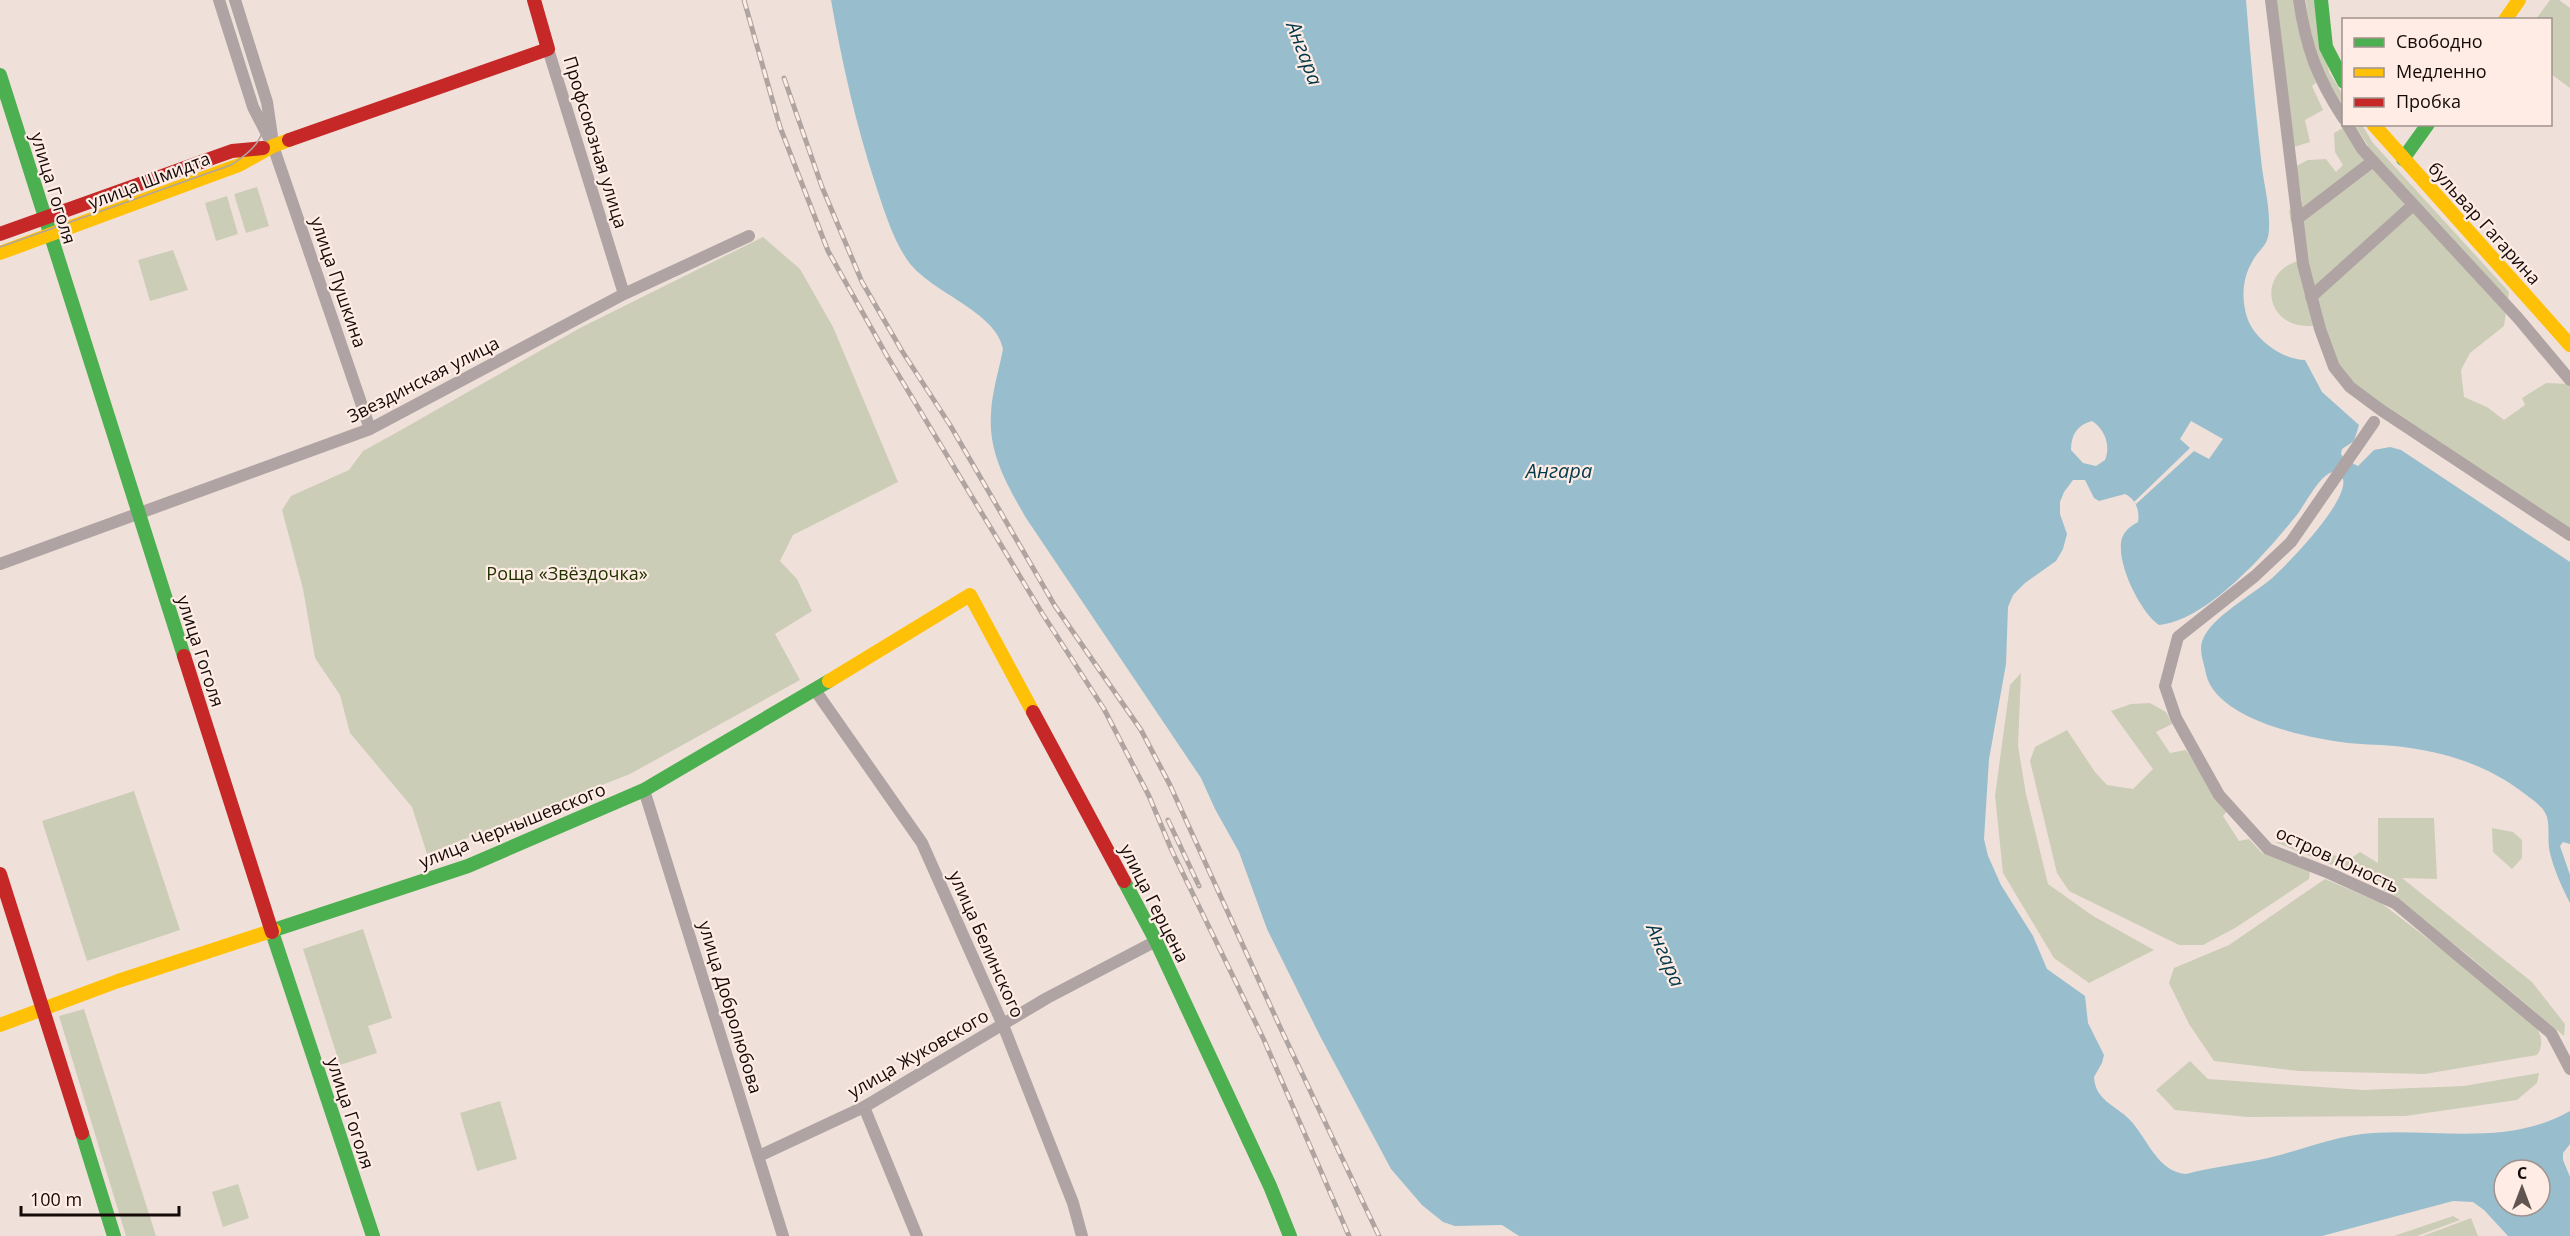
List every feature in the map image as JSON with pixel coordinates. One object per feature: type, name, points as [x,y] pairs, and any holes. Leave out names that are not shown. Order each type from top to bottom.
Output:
[{"type":"street","name":"улица Пушкина","points":[[219,0],[253,107],[273,146],[370,429]]},
{"type":"street","name":"улица Пушкина","points":[[235,0],[267,102],[273,146]]},
{"type":"street","name":"Профсоюзная улица","points":[[534,0],[624,294]]},
{"type":"street","points":[[2271,0],[2303,264],[2320,329],[2334,367],[2350,387],[2570,535]]},
{"type":"street","points":[[2299,0],[2305,37],[2317,72],[2342,117]]},
{"type":"street","points":[[2321,0],[2326,47],[2342,80]]},
{"type":"street","points":[[2506,18],[2519,0]]},
{"type":"street","name":"улица Шмидта","points":[[0,253],[239,165],[273,146],[548,49]]},
{"type":"street","name":"улица Гоголя","points":[[0,75],[272,932],[373,1236]]},
{"type":"street","points":[[2348,126],[2373,161],[2412,206],[2518,318],[2570,380]]},
{"type":"street","name":"бульвар Гагарина","points":[[2375,126],[2570,345]]},
{"type":"street","points":[[2403,159],[2427,126]]},
{"type":"street","name":"улица Шмидта","points":[[0,234],[232,151],[273,146]]},
{"type":"street","points":[[2297,219],[2373,161]]},
{"type":"street","points":[[2312,297],[2412,206]]},
{"type":"street","name":"Звездинская улица","points":[[0,564],[370,429],[624,294],[748,236]]},
{"type":"street","name":"остров Юность","points":[[2374,422],[2291,542],[2254,576],[2178,637],[2165,686],[2176,718],[2219,795],[2263,845],[2395,903],[2551,1033],[2570,1069]]},
{"type":"street","name":"улица Чернышевского","points":[[0,1025],[43,1007],[466,866],[644,789],[815,690],[969,595]]},
{"type":"street","name":"улица Герцена","points":[[969,595],[1156,941],[1270,1186],[1290,1236]]},
{"type":"street","name":"улица Белинского","points":[[815,690],[922,843],[1003,1025],[1073,1203],[1082,1236]]},
{"type":"street","name":"улица Добролюбова","points":[[644,789],[783,1236]]},
{"type":"street","points":[[0,874],[114,1236]]},
{"type":"street","name":"улица Жуковского","points":[[759,1156],[864,1107],[1056,993],[1156,941]]},
{"type":"street","points":[[864,1107],[917,1236]]},
{"type":"green space","points":[[2276,0],[2294,0],[2305,54],[2316,83],[2312,86],[2323,110],[2305,120],[2310,142],[2294,147]]},
{"type":"green space","points":[[2306,0],[2314,0],[2329,72],[2342,93],[2342,104],[2318,63]]},
{"type":"green space","points":[[2550,0],[2559,0],[2570,8],[2570,88],[2552,75],[2552,18],[2537,18]]},
{"type":"green space","points":[[2356,126],[2363,126],[2373,143],[2509,292],[2504,326],[2470,353],[2461,370],[2464,397],[2487,407],[2504,420],[2525,405],[2522,398],[2546,383],[2570,384],[2570,529],[2425,436],[2354,384],[2334,360],[2322,324],[2304,326],[2289,322],[2279,314],[2273,303],[2271,291],[2275,279],[2284,268],[2298,261],[2289,211],[2302,201],[2296,166],[2308,160],[2326,159],[2336,172],[2343,165],[2335,152],[2334,133],[2343,128],[2362,149],[2368,146]]},
{"type":"green space","points":[[257,187],[269,226],[246,233],[234,194]]},
{"type":"green space","points":[[227,196],[238,234],[216,241],[205,203]]},
{"type":"green space","name":"Роща «Звёздочка»","points":[[763,237],[800,269],[833,327],[898,482],[793,535],[780,561],[797,579],[812,611],[775,634],[800,680],[630,774],[427,854],[412,807],[350,733],[340,695],[315,658],[303,589],[282,510],[291,496],[349,470],[363,451],[580,328]]},
{"type":"green space","points":[[173,250],[188,290],[150,301],[138,260]]},
{"type":"green space","points":[[2021,673],[2018,746],[2026,794],[2048,884],[2093,916],[2154,950],[2089,983],[2054,958],[2003,873],[1995,796],[2010,685]]},
{"type":"green space","points":[[2150,703],[2166,712],[2172,724],[2156,732],[2170,753],[2186,750],[2227,811],[2223,816],[2239,841],[2249,839],[2262,853],[2310,870],[2309,879],[2235,928],[2203,945],[2179,945],[2069,891],[2057,873],[2030,761],[2035,747],[2067,730],[2095,772],[2107,785],[2133,789],[2153,769],[2111,711],[2131,704]]},
{"type":"green space","points":[[134,791],[180,930],[87,961],[42,821]]},
{"type":"green space","points":[[2378,818],[2434,818],[2437,879],[2402,878],[2532,982],[2565,1024],[2564,1036],[2464,952],[2372,881],[2275,842],[2310,844],[2347,861],[2360,852],[2378,863]]},
{"type":"green space","points":[[2492,828],[2513,832],[2522,840],[2522,858],[2512,869],[2493,852]]},
{"type":"green space","points":[[2325,879],[2381,903],[2532,1018],[2541,1041],[2537,1055],[2425,1074],[2299,1071],[2214,1061],[2189,1024],[2169,983],[2174,968],[2229,945]]},
{"type":"green space","points":[[363,929],[392,1018],[368,1026],[377,1053],[340,1065],[303,949]]},
{"type":"green space","points":[[84,1009],[156,1236],[126,1236],[59,1016]]},
{"type":"green space","points":[[2190,1061],[2208,1079],[2363,1090],[2464,1086],[2539,1073],[2537,1083],[2517,1100],[2405,1116],[2248,1117],[2175,1110],[2156,1090]]},
{"type":"green space","points":[[500,1101],[517,1159],[477,1171],[460,1113]]},
{"type":"green space","points":[[238,1184],[249,1218],[223,1227],[212,1192]]},
{"type":"green space","points":[[2453,1216],[2460,1220],[2417,1236],[2394,1236]]},
{"type":"green space","points":[[2471,1218],[2478,1236],[2423,1236]]},
{"type":"water","name":"Ангара","points":[[831,0],[2246,0],[2269,218],[2269,234],[2264,246],[2252,262],[2244,283],[2244,305],[2252,327],[2257,335],[2279,353],[2305,360],[2322,392],[2359,425],[2354,441],[2342,449],[2341,454],[2344,459],[2358,466],[2374,450],[2390,447],[2401,450],[2570,562],[2570,844],[2563,842],[2560,846],[2570,875],[2570,903],[2552,859],[2545,813],[2538,804],[2496,775],[2464,761],[2413,748],[2354,744],[2284,730],[2243,714],[2213,689],[2206,674],[2202,656],[2203,639],[2215,623],[2271,579],[2316,532],[2337,502],[2342,489],[2343,479],[2333,472],[2323,478],[2284,531],[2235,582],[2197,611],[2178,620],[2159,625],[2137,598],[2122,559],[2122,538],[2129,528],[2138,522],[2138,510],[2134,502],[2125,494],[2099,501],[2094,498],[2085,480],[2073,480],[2060,502],[2060,514],[2067,534],[2063,549],[2056,561],[2025,583],[2013,595],[2008,607],[2006,664],[1989,759],[1984,839],[1988,856],[2001,885],[2033,936],[2047,969],[2085,996],[2088,1023],[2104,1055],[2094,1077],[2098,1091],[2129,1119],[2167,1167],[2186,1174],[2265,1159],[2361,1134],[2398,1132],[2474,1134],[2523,1129],[2547,1122],[2570,1111],[2570,1144],[2563,1153],[2563,1160],[2570,1177],[2570,1236],[2508,1236],[2484,1210],[2473,1202],[2453,1201],[2322,1236],[1519,1236],[1502,1225],[1455,1226],[1443,1222],[1422,1205],[1391,1169],[1320,1036],[1267,929],[1239,852],[1201,778],[1026,518],[1012,493],[1000,468],[991,428],[993,397],[1003,349],[998,336],[976,313],[932,283],[908,261],[889,225],[882,205],[850,94]],"holes":[[[2092,421],[2097,424],[2106,438],[2107,455],[2105,460],[2096,466],[2083,463],[2071,450],[2076,431],[2082,425]]]},
{"type":"pier","points":[[2191,421],[2223,439],[2209,459],[2194,451],[2136,504],[2134,502],[2190,448],[2180,439]]},
{"type":"tram line","points":[[0,247],[231,165],[252,149],[264,128],[264,109],[230,0]]},
{"type":"railway","points":[[744,0],[780,127],[828,251],[887,356],[1042,613],[1104,709],[1149,796],[1172,851],[1264,1040],[1349,1236]]},
{"type":"railway","points":[[784,78],[822,187],[862,282],[902,351],[950,425],[1055,606],[1141,730],[1170,785],[1280,1027],[1379,1236]]},
{"type":"railway","points":[[1168,820],[1199,886]]},
{"type":"traffic: fast","points":[[2321,0],[2326,47],[2342,78]]},
{"type":"traffic: fast","points":[[0,75],[184,656]]},
{"type":"traffic: fast","points":[[2403,159],[2427,126]]},
{"type":"traffic: fast","points":[[274,930],[468,866],[644,790],[829,681]]},
{"type":"traffic: fast","points":[[1124,881],[1156,941],[1270,1186],[1290,1236]]},
{"type":"traffic: fast","points":[[272,932],[373,1236]]},
{"type":"traffic: fast","points":[[82,1133],[114,1236]]},
{"type":"traffic: slow","points":[[2506,18],[2519,0]]},
{"type":"traffic: slow","points":[[2375,126],[2570,345]]},
{"type":"traffic: slow","points":[[0,253],[239,165],[289,140]]},
{"type":"traffic: slow","points":[[829,681],[970,595],[1033,712]]},
{"type":"traffic: slow","points":[[0,1025],[118,981],[274,930]]},
{"type":"traffic: jam","points":[[289,140],[548,49],[534,0]]},
{"type":"traffic: jam","points":[[0,234],[232,151],[263,148]]},
{"type":"traffic: jam","points":[[184,656],[272,932]]},
{"type":"traffic: jam","points":[[1033,712],[1124,881]]},
{"type":"traffic: jam","points":[[0,874],[82,1133]]}]
